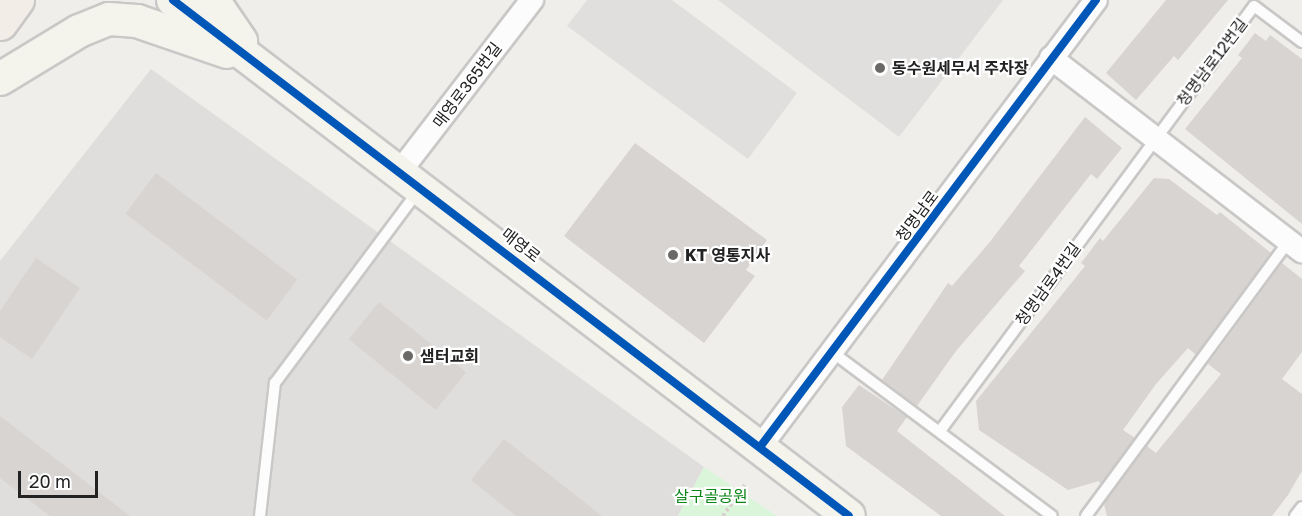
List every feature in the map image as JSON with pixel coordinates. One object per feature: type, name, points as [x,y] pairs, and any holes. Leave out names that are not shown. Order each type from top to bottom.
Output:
[{"type":"main road","points":[[0,23],[17,0]]},
{"type":"street","name":"매영로","points":[[173,0],[411,178],[849,516]]},
{"type":"street","points":[[213,0],[255,62]]},
{"type":"street","name":"매영로365번길","points":[[411,178],[532,0]]},
{"type":"street","name":"청명남로","points":[[759,447],[1096,0]]},
{"type":"street","points":[[0,79],[79,31],[109,19],[137,21],[255,62]]},
{"type":"street","points":[[1051,58],[1296,246]]},
{"type":"lane","name":"청명남로12번길","points":[[1156,138],[1254,6],[1302,42]]},
{"type":"lane","name":"청명남로4번길","points":[[940,430],[1156,138]]},
{"type":"lane","points":[[260,516],[275,383],[411,178]]},
{"type":"lane","points":[[1086,516],[1296,246]]},
{"type":"lane","points":[[832,352],[940,430],[1052,516]]},
{"type":"lane","points":[[1295,516],[1302,507]]},
{"type":"path","points":[[723,516],[745,485]]},
{"type":"shaded area","points":[[587,0],[672,0],[797,93],[748,159],[567,26]]},
{"type":"shaded area","name":"동수원세무서 주차장","points":[[718,0],[1003,0],[899,137]]},
{"type":"shaded area","points":[[151,69],[704,467],[678,516],[0,516],[0,261]]},
{"type":"green space","name":"살구골공원","points":[[704,467],[777,516],[678,516]]},
{"type":"building","points":[[1166,0],[1228,0],[1178,60],[1174,56],[1136,100],[1106,73]]},
{"type":"building","points":[[1255,33],[1266,41],[1270,35],[1302,59],[1302,224],[1185,129],[1242,58],[1238,55]]},
{"type":"building","points":[[1085,117],[1122,148],[1097,179],[1091,174],[1019,266],[1025,271],[956,351],[917,406],[882,380],[948,283],[952,286],[989,243]]},
{"type":"building","name":"KT 영통지사","points":[[635,143],[767,240],[746,270],[755,276],[704,343],[564,236]]},
{"type":"building","points":[[156,173],[297,280],[267,320],[125,214]]},
{"type":"building","points":[[1154,178],[1169,179],[1217,215],[1220,212],[1271,253],[1196,355],[1188,348],[1156,384],[1123,430],[1135,438],[1100,484],[1099,481],[1068,490],[979,430],[976,401],[1085,266],[1081,263],[1100,238],[1103,241]]},
{"type":"building","points":[[36,258],[80,288],[32,359],[0,337],[0,311]]},
{"type":"building","points":[[1282,263],[1302,279],[1302,352],[1282,379],[1302,394],[1302,471],[1288,495],[1272,516],[1107,516],[1104,504],[1147,446],[1156,453],[1221,374],[1208,364]]},
{"type":"building","name":"샘터교회","points":[[379,302],[466,372],[436,410],[349,339]]},
{"type":"building","points":[[859,385],[907,417],[897,431],[1005,516],[941,516],[846,446],[842,407]]},
{"type":"building","points":[[0,416],[130,516],[50,516],[0,478]]},
{"type":"building","points":[[504,439],[602,516],[516,516],[471,480]]},
{"type":"cycle path","points":[[173,0],[849,516]]},
{"type":"cycle path","points":[[760,447],[1096,0]]},
{"type":"place","name":"동수원세무서 주차장","points":[[880,68]]},
{"type":"place","name":"KT 영통지사","points":[[673,255]]},
{"type":"place","name":"샘터교회","points":[[408,356]]}]
